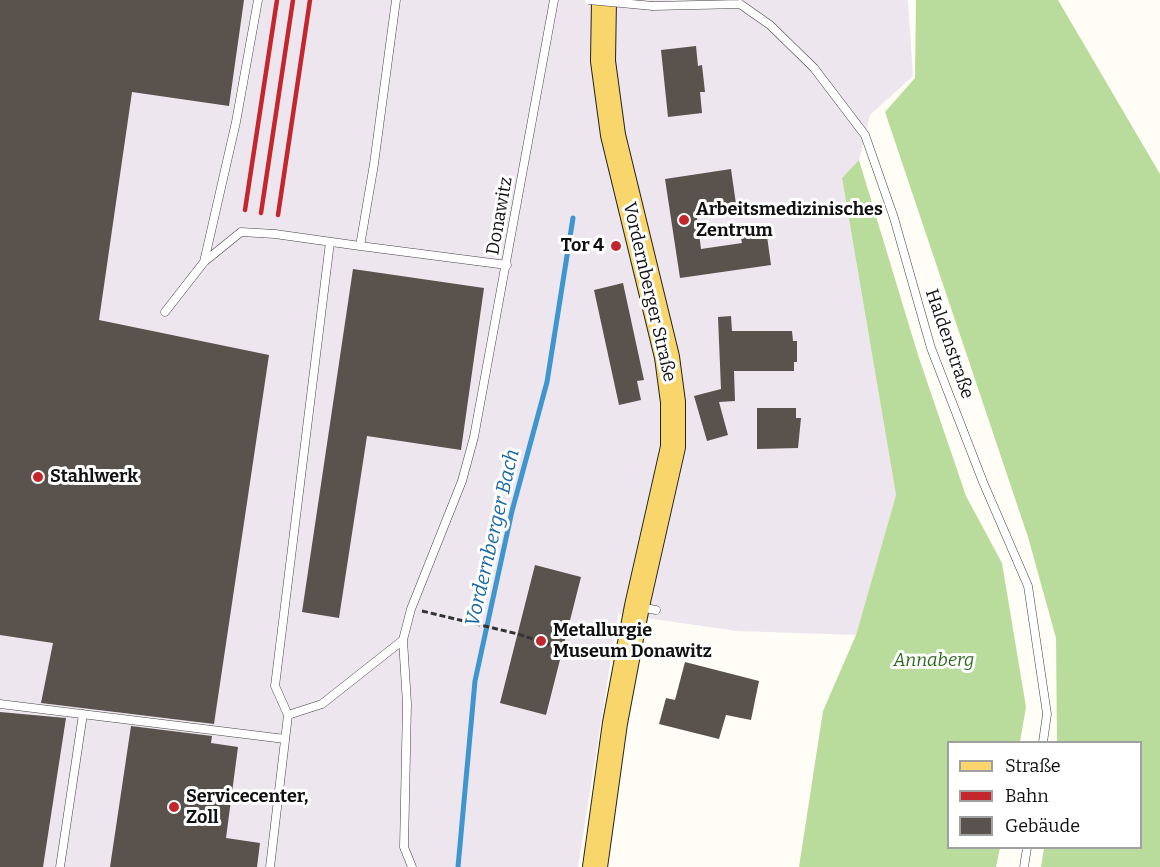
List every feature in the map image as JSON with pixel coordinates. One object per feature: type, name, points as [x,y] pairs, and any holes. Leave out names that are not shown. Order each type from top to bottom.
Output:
[{"type":"main road","name":"Vordernberger Straße","points":[[595,867],[613,734],[647,608],[673,447],[673,402],[667,357],[613,135],[603,61],[604,0]]},
{"type":"lane","points":[[204,262],[236,122],[258,0]]},
{"type":"lane","points":[[360,246],[375,164],[396,0]]},
{"type":"lane","name":"Donawitz","points":[[412,867],[404,847],[407,704],[403,640],[411,609],[462,481],[474,437],[554,0]]},
{"type":"lane","points":[[589,0],[652,6],[742,2]]},
{"type":"lane","name":"Haldenstraße","points":[[742,2],[770,25],[814,68],[865,135],[894,218],[931,348],[983,482],[1028,586],[1047,714],[1043,741]]},
{"type":"lane","points":[[165,312],[204,262],[242,232],[275,234],[507,265]]},
{"type":"lane","points":[[270,867],[288,715],[275,686],[330,242]]},
{"type":"lane","points":[[288,715],[322,704],[403,640]]},
{"type":"lane","points":[[0,704],[285,740]]},
{"type":"lane","points":[[60,867],[84,714]]},
{"type":"lane","points":[[1024,867],[1027,849]]},
{"type":"path","points":[[411,609],[518,634],[581,655]]},
{"type":"shaded area","points":[[0,0],[908,0],[913,76],[870,115],[859,160],[842,178],[896,495],[856,635],[737,631],[618,614],[578,867],[0,867]]},
{"type":"green space","points":[[916,0],[1058,0],[1160,174],[1160,867],[1041,867],[1044,849],[1142,849],[1142,741],[1057,741],[1056,638],[1028,537],[885,112],[915,78]]},
{"type":"green space","name":"Annaberg","points":[[859,160],[918,355],[966,496],[1002,563],[1026,707],[1020,741],[947,741],[947,849],[1000,849],[996,867],[799,867],[823,711],[856,635],[896,495],[842,178]]},
{"type":"building","points":[[0,0],[244,0],[229,106],[132,92],[99,320],[269,355],[214,724],[41,703],[53,643],[0,635]]},
{"type":"building","points":[[696,46],[698,66],[702,65],[705,92],[700,92],[702,113],[668,117],[661,50]]},
{"type":"building","name":"Arbeitsmedizinisches Zentrum","points":[[731,169],[736,204],[696,210],[701,249],[742,243],[740,233],[766,229],[771,265],[680,278],[665,179]]},
{"type":"building","points":[[353,269],[484,288],[461,450],[367,436],[339,618],[302,612]]},
{"type":"building","points":[[623,283],[644,380],[637,381],[641,400],[619,405],[594,290]]},
{"type":"building","points":[[731,316],[732,331],[792,331],[793,341],[797,341],[797,362],[794,362],[794,371],[734,371],[735,401],[719,402],[728,435],[707,441],[694,396],[721,389],[718,317]]},
{"type":"building","points":[[757,408],[796,408],[796,418],[801,418],[798,448],[757,449]]},
{"type":"building","name":"Metallurgie Museum Donawitz","points":[[535,565],[581,577],[546,715],[500,703]]},
{"type":"building","points":[[685,662],[759,681],[751,720],[726,715],[719,739],[659,724],[666,698],[675,700]]},
{"type":"building","points":[[0,712],[66,718],[43,867],[0,867]]},
{"type":"building","name":"Servicecenter, Zoll","points":[[131,726],[212,736],[211,743],[238,747],[226,838],[260,843],[257,867],[110,867]]},
{"type":"waterway","name":"Vordernberger Bach","points":[[458,867],[475,681],[512,511],[547,382],[573,218]]},
{"type":"railway","points":[[245,210],[277,0]]},
{"type":"railway","points":[[261,213],[293,0]]},
{"type":"railway","points":[[278,215],[310,0]]},
{"type":"place","name":"Arbeitsmedizinisches Zentrum","points":[[684,220]]},
{"type":"place","name":"Tor 4","points":[[616,246]]},
{"type":"place","name":"Stahlwerk","points":[[38,477]]},
{"type":"place","name":"Metallurgie Museum Donawitz","points":[[541,641]]},
{"type":"place","name":"Servicecenter, Zoll","points":[[174,807]]}]
